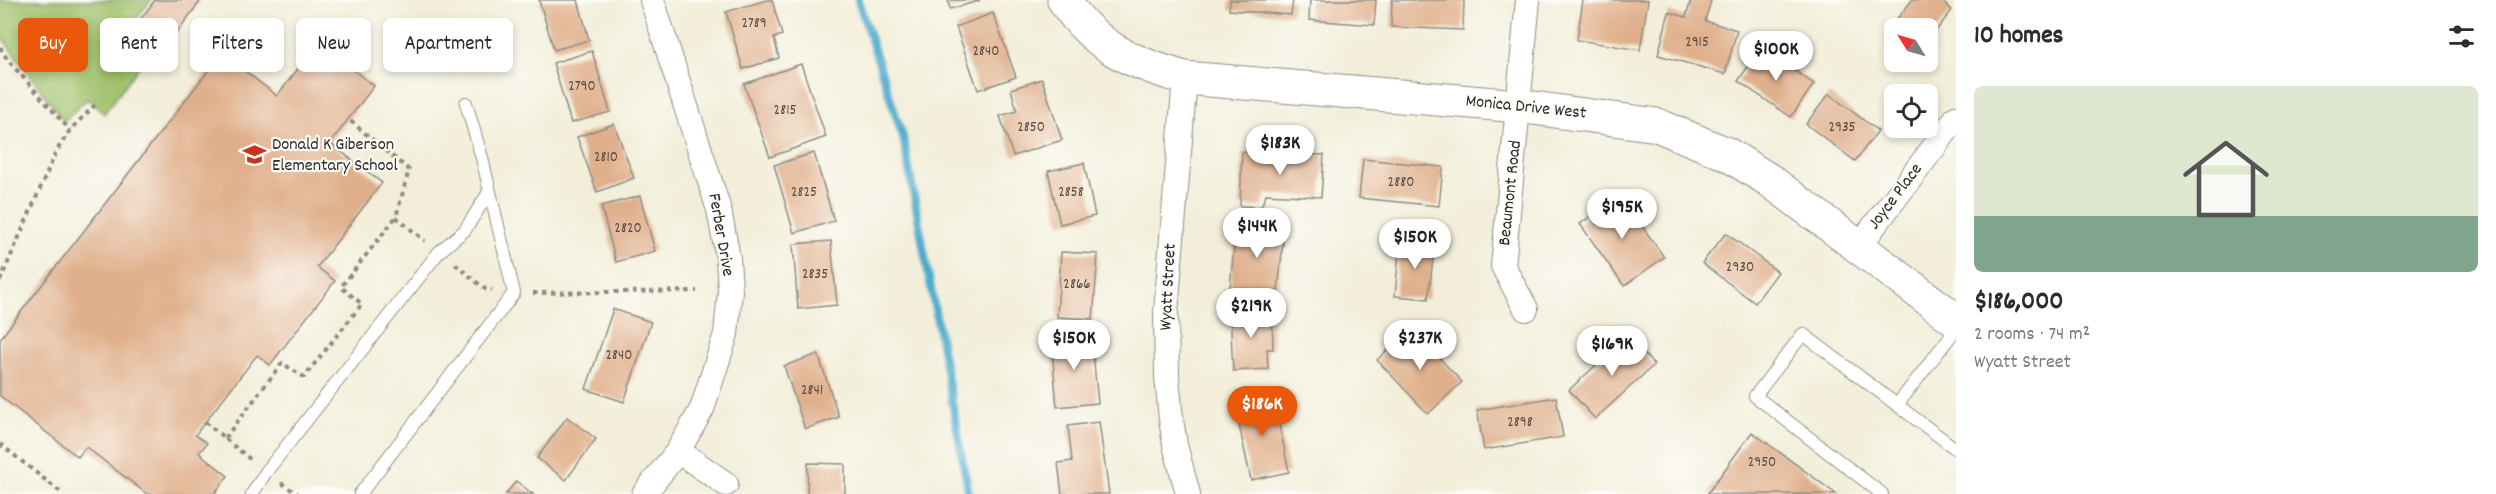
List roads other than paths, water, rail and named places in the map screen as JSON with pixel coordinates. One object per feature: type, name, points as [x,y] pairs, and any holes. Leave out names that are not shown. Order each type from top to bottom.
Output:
[{"type":"street","name":"Ferber Drive","points":[[644,494],[678,451],[702,409],[726,334],[729,280],[719,210],[652,0]]},
{"type":"street","name":"Monica Drive West","points":[[1064,0],[1083,27],[1109,48],[1142,65],[1185,78],[1519,106],[1658,125],[1727,154],[1769,180],[1956,320]]},
{"type":"street","name":"Beaumont Road","points":[[1526,309],[1503,266],[1528,0]]},
{"type":"street","name":"Wyatt Street","points":[[1185,78],[1166,323],[1171,419],[1175,446],[1188,494]]},
{"type":"street","name":"Joyce Place","points":[[1859,246],[1956,118]]},
{"type":"street","points":[[678,451],[726,484]]},
{"type":"lane","points":[[360,494],[514,293],[466,104]]},
{"type":"lane","points":[[252,494],[266,472],[439,252],[465,230],[489,192]]},
{"type":"lane","points":[[1897,405],[1956,329]]},
{"type":"lane","points":[[1882,494],[1755,396],[1803,334],[1956,450]]},
{"type":"waterway","points":[[858,0],[903,137],[969,494]]},
{"type":"place","name":"Donald K Giberson Elementary School","points":[[254,155]]}]
